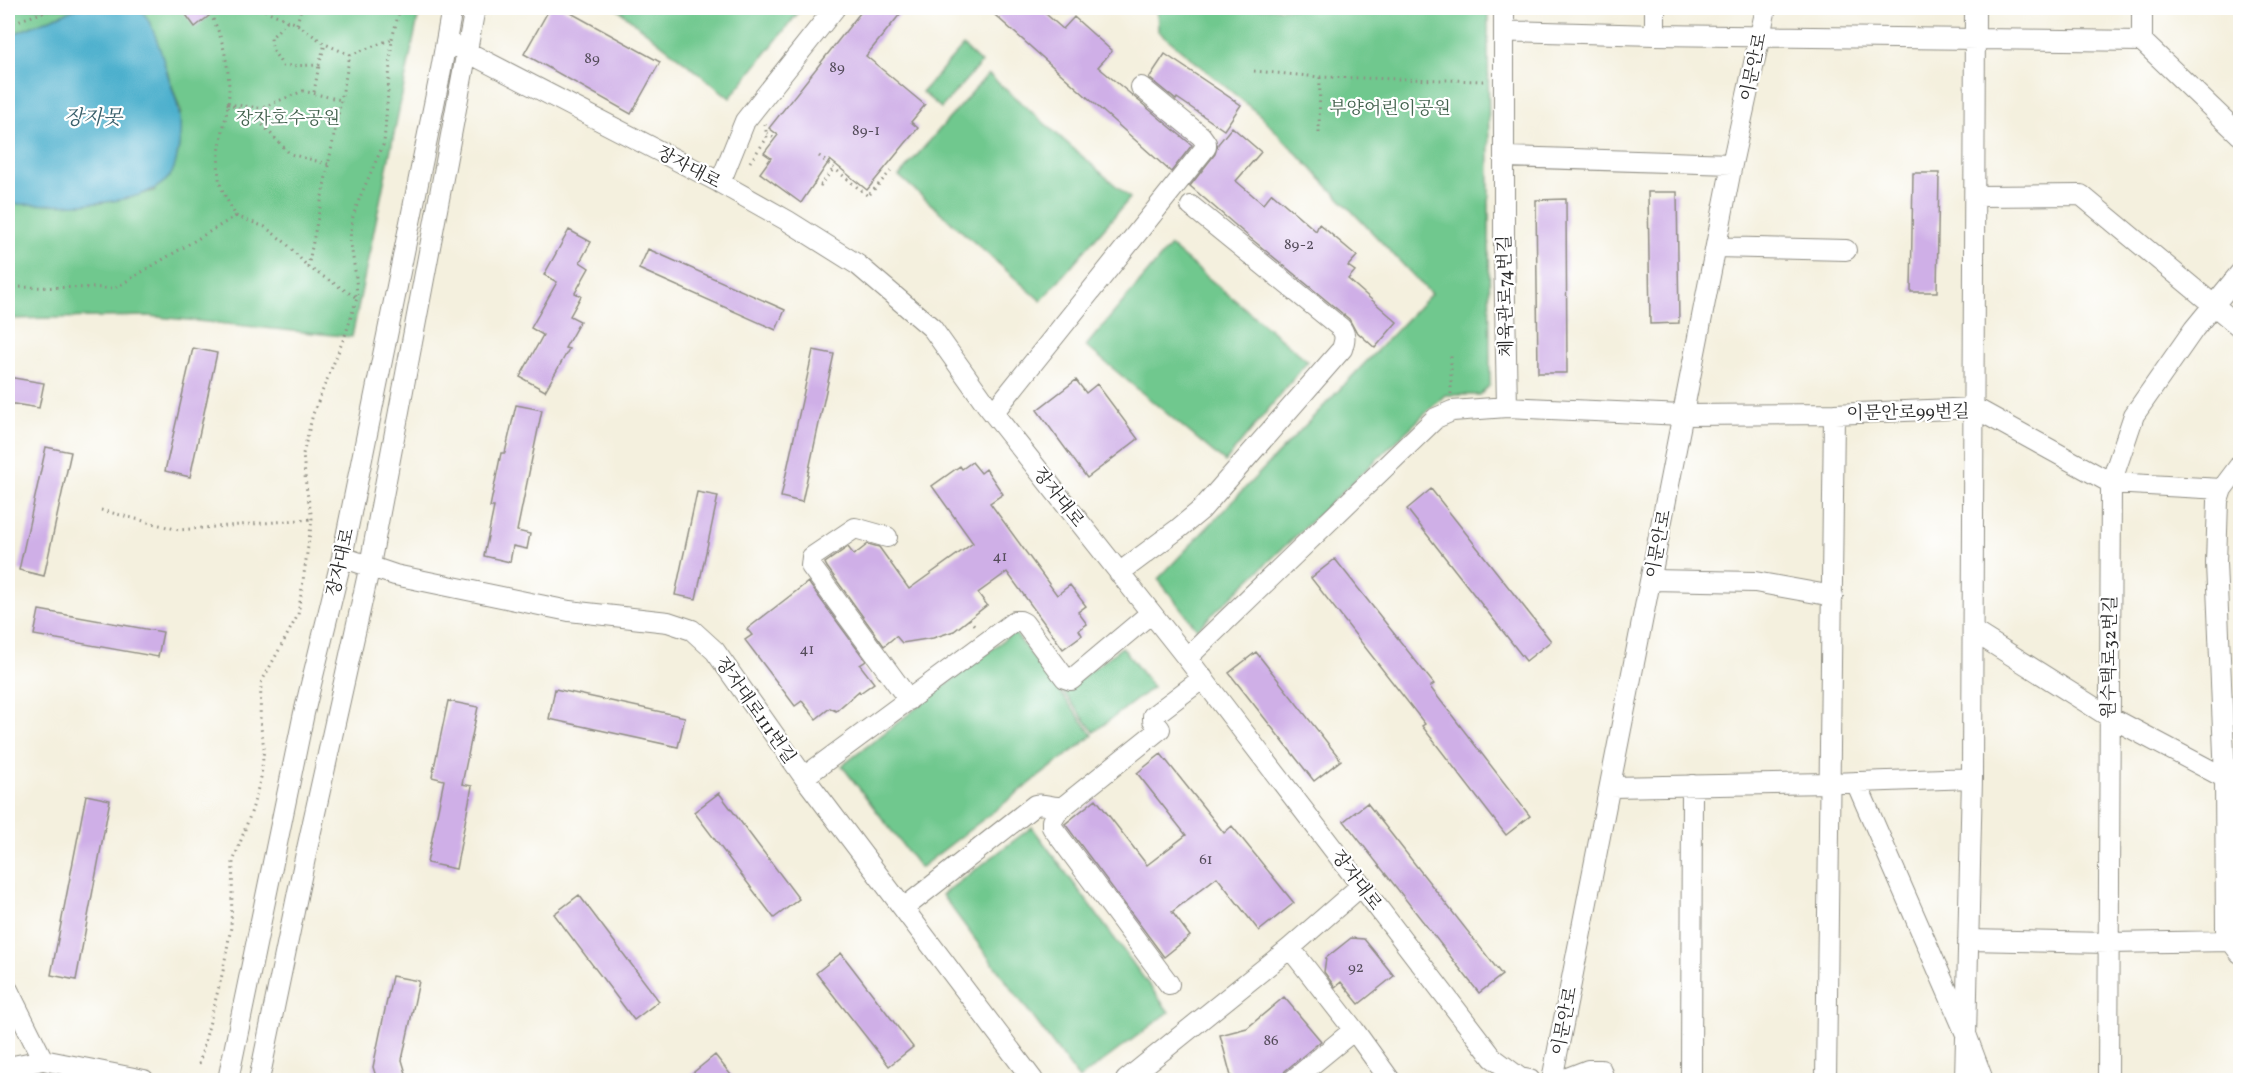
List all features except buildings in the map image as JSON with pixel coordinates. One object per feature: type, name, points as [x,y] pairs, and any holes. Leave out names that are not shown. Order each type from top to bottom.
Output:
[{"type":"street","name":"장자대로","points":[[228,1080],[304,713],[342,557],[452,8]]},
{"type":"street","name":"장자대로","points":[[259,1080],[307,847],[370,565],[475,8]]},
{"type":"street","points":[[720,183],[747,118],[835,8]]},
{"type":"street","name":"체육관로74번길","points":[[1504,8],[1504,250],[1507,407]]},
{"type":"street","points":[[1655,8],[1655,35]]},
{"type":"street","name":"이문안로","points":[[1552,1080],[1732,164],[1766,8]]},
{"type":"street","points":[[1965,1080],[1972,778],[1975,8]]},
{"type":"street","points":[[2142,8],[2142,41]]},
{"type":"street","points":[[1504,31],[1760,37],[2142,41],[2241,135]]},
{"type":"street","name":"장자대로","points":[[446,41],[720,183],[788,221],[858,265],[932,327],[993,413],[1203,678],[1492,1058],[1520,1078],[1530,1080]]},
{"type":"street","points":[[993,413],[1206,147],[1202,136],[1141,87]]},
{"type":"street","points":[[1505,158],[1732,164]]},
{"type":"street","points":[[1975,196],[2081,195],[2241,327]]},
{"type":"street","points":[[1119,573],[1201,510],[1342,348],[1345,341],[1341,328],[1191,206]]},
{"type":"street","points":[[1716,247],[1846,250]]},
{"type":"street","name":"원수택로32번길","points":[[2108,1080],[2108,716],[2111,483],[2134,415],[2214,304],[2241,273]]},
{"type":"street","points":[[1187,658],[1436,418],[1452,411],[1507,407],[1683,415]]},
{"type":"street","name":"이문안로99번길","points":[[1683,415],[1834,414],[1975,408],[2111,483],[2222,489]]},
{"type":"street","points":[[1826,1080],[1832,783],[1834,414]]},
{"type":"street","points":[[2236,947],[2226,930],[2233,778],[2217,563],[2218,501],[2222,489],[2241,465]]},
{"type":"street","points":[[887,537],[862,529],[851,529],[812,557],[811,566],[909,700]]},
{"type":"street","name":"장자대로111번길","points":[[342,557],[395,575],[546,606],[668,622],[692,630],[715,651],[804,777],[1033,1080]]},
{"type":"street","points":[[1651,580],[1755,582],[1833,596]]},
{"type":"street","points":[[804,777],[1015,621],[1024,623],[1065,678],[1071,680],[1151,613]]},
{"type":"street","points":[[1973,631],[2108,716],[2233,778]]},
{"type":"street","points":[[1169,984],[1052,827],[1052,820],[1060,808],[1160,729],[1153,720],[1153,716],[1203,678]]},
{"type":"street","points":[[1611,787],[1972,778]]},
{"type":"street","points":[[1856,782],[1966,1034],[1983,1080]]},
{"type":"street","points":[[1690,1080],[1692,785]]},
{"type":"street","points":[[904,908],[1035,805],[1060,808]]},
{"type":"street","points":[[1126,1080],[1290,948],[1362,885]]},
{"type":"street","points":[[1968,940],[2236,947]]},
{"type":"street","points":[[1290,948],[1390,1080]]},
{"type":"street","points":[[8,990],[43,1060]]},
{"type":"street","points":[[1293,1080],[1354,1030]]},
{"type":"street","points":[[8,1070],[12,1066],[43,1060],[107,1077],[144,1080]]},
{"type":"street","points":[[1562,1080],[1588,1070],[1601,1070],[1604,1080]]},
{"type":"path","points":[[8,24],[57,8]]},
{"type":"path","points":[[206,8],[214,18],[226,61],[229,83],[228,104],[221,136],[219,180],[236,216],[265,227],[286,243],[308,267],[357,298]]},
{"type":"path","points":[[210,14],[241,8]]},
{"type":"path","points":[[259,8],[297,24],[325,44],[350,55],[392,39]]},
{"type":"path","points":[[297,24],[301,8]]},
{"type":"path","points":[[199,1064],[223,971],[231,927],[233,862],[261,777],[264,748],[260,721],[261,683],[298,615],[312,519],[303,454],[313,414],[342,344],[357,298],[350,239],[353,216],[384,143],[392,39],[400,8]]},
{"type":"path","points":[[287,21],[271,38],[272,49],[283,66],[319,65]]},
{"type":"path","points":[[314,93],[325,44]]},
{"type":"path","points":[[308,267],[350,55]]},
{"type":"path","points":[[1254,70],[1320,77],[1504,81]]},
{"type":"path","points":[[1319,134],[1320,77]]},
{"type":"path","points":[[228,104],[261,108],[303,91],[341,100]]},
{"type":"path","points":[[228,104],[255,117],[290,154],[328,164]]},
{"type":"path","points":[[819,156],[870,196],[891,171]]},
{"type":"path","points":[[814,183],[820,185],[834,168]]},
{"type":"path","points":[[8,287],[115,288],[236,216]]},
{"type":"path","points":[[1450,395],[1451,354]]},
{"type":"path","points":[[101,510],[180,530],[312,519]]},
{"type":"green space","points":[[8,8],[78,8],[8,36]]},
{"type":"green space","name":"장자호수공원","points":[[140,8],[420,8],[352,337],[148,316],[8,319],[8,204],[100,203],[154,191],[181,112],[151,25]]},
{"type":"green space","points":[[616,8],[802,8],[730,98]]},
{"type":"green space","name":"부양어린이공원","points":[[1157,8],[1488,9],[1490,385],[1480,395],[1445,395],[1197,629],[1158,579],[1431,294],[1261,116],[1158,31]]},
{"type":"green space","points":[[963,46],[981,63],[941,108],[922,92]]},
{"type":"green space","points":[[988,74],[1130,198],[1041,301],[899,176]]},
{"type":"green space","points":[[1170,246],[1308,361],[1225,462],[1086,346]]},
{"type":"green space","points":[[1014,632],[1093,735],[920,868],[842,766]]},
{"type":"green space","points":[[1122,647],[1153,687],[1094,732],[1063,692]]},
{"type":"green space","points":[[1032,827],[1169,1012],[1079,1079],[942,895]]},
{"type":"water","name":"장자못","points":[[78,8],[140,8],[146,16],[159,46],[179,110],[180,138],[174,169],[170,176],[157,187],[139,195],[117,200],[70,204],[8,204],[8,36]]}]
